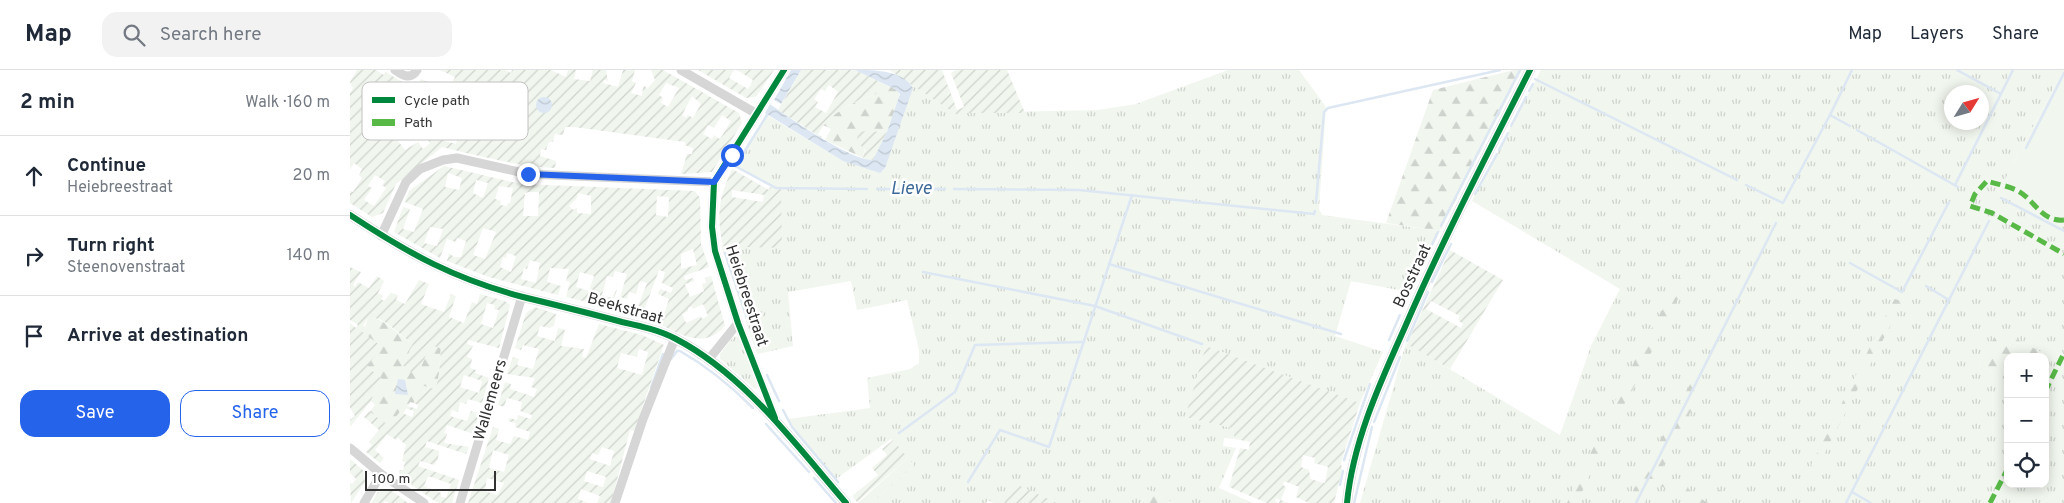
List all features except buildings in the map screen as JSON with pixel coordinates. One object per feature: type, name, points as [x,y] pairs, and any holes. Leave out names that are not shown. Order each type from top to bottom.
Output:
[{"type":"street","points":[[395,70],[406,77],[411,76],[417,70]]},
{"type":"street","points":[[681,70],[757,114]]},
{"type":"street","name":"Heiebreestraat","points":[[777,425],[738,323],[715,251],[712,227],[714,182],[784,70]]},
{"type":"street","name":"Bosstraat","points":[[1346,503],[1363,430],[1377,389],[1453,222],[1530,70]]},
{"type":"street","points":[[381,236],[406,182],[420,169],[442,160],[457,158],[528,174],[714,182]]},
{"type":"street","name":"Beekstraat","points":[[350,215],[381,236],[441,269],[522,296],[641,326],[675,338],[709,359],[743,387],[846,503]]},
{"type":"street","name":"Wallemeers","points":[[460,503],[522,296]]},
{"type":"street","name":"Heiebreestraat","points":[[709,359],[738,323]]},
{"type":"street","points":[[615,503],[643,419],[675,338]]},
{"type":"street","points":[[350,448],[381,474],[424,503]]},
{"type":"street","points":[[364,503],[381,474]]},
{"type":"green space","points":[[357,70],[376,70],[384,75],[386,72],[402,82],[362,82],[362,140],[399,140],[398,141],[405,150],[418,142],[423,149],[430,143],[428,140],[444,140],[456,144],[457,140],[528,140],[528,82],[453,82],[455,77],[440,70],[505,70],[511,73],[512,70],[551,70],[566,77],[568,70],[576,70],[574,79],[590,81],[593,70],[606,70],[608,81],[604,80],[603,83],[618,87],[623,70],[635,70],[632,81],[636,83],[631,93],[642,96],[643,87],[645,86],[647,89],[655,80],[651,70],[663,70],[739,113],[742,123],[712,172],[681,174],[687,154],[692,154],[693,148],[685,145],[685,142],[574,127],[565,127],[563,135],[555,134],[553,142],[549,142],[546,150],[541,149],[540,156],[556,161],[555,168],[512,163],[442,147],[396,184],[383,213],[372,217],[350,203],[350,191],[353,192],[362,178],[359,175],[362,169],[354,163],[350,169],[350,93],[353,88],[350,82]],"holes":[[[666,83],[679,88],[668,107],[661,103],[663,98],[659,95]],[[692,96],[701,104],[693,118],[688,115],[686,118],[682,115]],[[722,115],[731,121],[720,139],[714,135],[712,139],[703,134],[708,125],[714,128]],[[375,175],[385,181],[382,185],[386,188],[374,206],[364,200],[372,188],[368,186]]]},
{"type":"green space","points":[[698,70],[734,70],[729,78],[748,89],[753,80],[737,70],[774,70],[756,97],[746,98]]},
{"type":"green space","points":[[801,70],[855,70],[880,82],[876,94],[851,104],[823,126],[818,134],[825,140],[778,110]],"holes":[[[829,85],[838,92],[826,113],[815,107],[818,102],[814,99],[821,89],[825,91]]]},
{"type":"green space","points":[[889,70],[942,70],[957,110],[964,107],[951,73],[956,70],[1007,70],[1025,113],[960,113],[959,116]]},
{"type":"green space","points":[[1228,70],[1299,70],[1326,107],[1319,209],[1322,215],[1440,231],[1409,292],[1351,281],[1335,336],[1383,352],[1360,403],[1206,346],[1185,417],[1232,428],[1235,439],[1224,438],[1223,446],[1236,448],[1219,488],[1253,503],[1174,503],[1146,489],[1142,500],[1148,503],[1057,503],[1014,484],[1004,503],[993,503],[988,500],[986,503],[872,503],[914,465],[891,439],[836,479],[792,427],[788,419],[870,408],[867,378],[910,369],[919,363],[919,350],[907,300],[857,310],[851,281],[788,292],[793,346],[757,354],[721,245],[782,247],[776,188],[735,166],[767,115],[843,161],[883,171],[912,85],[959,116],[960,113],[1098,110],[1136,104]]},
{"type":"green space","points":[[1514,70],[1522,70],[1440,231],[1386,223],[1433,90]]},
{"type":"green space","points":[[1541,70],[2063,70],[1998,193],[2064,227],[2064,503],[1360,503],[1406,343],[1560,435],[1591,346],[1620,289],[1472,201]]},
{"type":"green space","points":[[2064,70],[2064,227],[1998,193]]},
{"type":"green space","points":[[880,82],[899,91],[899,98],[887,132],[867,131],[863,158],[825,140],[831,129],[823,125],[828,119],[847,106],[876,94]]},
{"type":"green space","points":[[858,132],[887,132],[875,158],[871,161],[863,158],[865,150],[857,141]]},
{"type":"green space","points":[[444,166],[521,184],[695,191],[700,198],[701,244],[709,267],[684,276],[685,280],[693,278],[694,281],[685,284],[690,297],[704,291],[702,284],[706,283],[705,278],[711,276],[725,326],[716,334],[707,338],[697,338],[678,333],[647,318],[650,312],[663,317],[669,299],[658,294],[660,289],[671,293],[673,288],[662,283],[665,272],[659,270],[642,316],[624,310],[625,306],[637,309],[647,283],[640,281],[636,294],[629,292],[627,299],[620,297],[627,274],[615,271],[613,277],[607,276],[602,295],[612,298],[617,289],[612,308],[566,297],[570,282],[566,281],[569,269],[550,268],[547,282],[561,286],[558,295],[489,277],[447,261],[449,253],[454,257],[461,257],[466,241],[457,238],[456,242],[447,239],[440,258],[394,232],[403,207],[410,209],[403,229],[414,232],[423,209],[405,202],[409,191]],"holes":[[[448,173],[462,178],[459,190],[445,187]],[[476,180],[488,183],[483,198],[473,193]],[[499,186],[513,188],[510,203],[507,206],[500,205],[501,201],[495,199]],[[539,192],[538,216],[523,216],[525,193]],[[578,193],[591,196],[591,214],[577,213],[577,208],[573,210],[569,206],[577,198]],[[657,196],[669,197],[668,217],[656,215]],[[430,227],[443,229],[437,246],[424,243]],[[483,228],[496,232],[485,259],[473,255]],[[693,249],[697,265],[681,269],[681,254]],[[507,253],[516,256],[511,272],[500,267],[503,257],[506,258]],[[530,260],[540,263],[536,283],[521,279],[524,268],[527,269]],[[580,272],[594,276],[589,291],[576,287]],[[703,304],[708,316],[702,319],[701,316],[686,323],[682,314],[688,311],[688,308],[692,306],[693,309]]]},
{"type":"green space","points":[[732,169],[769,190],[770,187],[781,188],[782,248],[723,246],[719,215]],"holes":[[[732,190],[764,195],[763,202],[732,197]]]},
{"type":"green space","points":[[1450,250],[1503,280],[1450,369],[1407,344]],"holes":[[[1431,301],[1460,316],[1458,320],[1463,324],[1461,328],[1426,309]]]},
{"type":"green space","points":[[1686,264],[1692,271],[1629,397],[1619,412],[1611,410],[1645,339]]},
{"type":"green space","points":[[350,267],[361,272],[353,285],[355,287],[358,282],[369,288],[377,276],[384,281],[378,293],[383,296],[381,299],[384,301],[391,293],[398,295],[396,300],[405,304],[419,280],[429,284],[421,304],[444,312],[451,294],[456,296],[449,317],[464,323],[472,302],[477,304],[480,294],[505,301],[510,305],[499,348],[468,340],[467,344],[473,346],[467,357],[472,359],[470,368],[476,370],[475,373],[489,378],[482,403],[468,399],[466,404],[460,402],[458,412],[452,410],[450,416],[467,421],[471,411],[479,413],[474,434],[447,425],[444,433],[447,434],[444,443],[469,447],[466,454],[427,441],[425,447],[439,451],[438,459],[434,465],[420,461],[418,466],[459,480],[452,503],[438,503],[398,476],[400,470],[403,470],[405,462],[402,461],[406,445],[398,438],[396,440],[387,434],[375,450],[384,458],[380,463],[366,452],[372,445],[369,442],[379,430],[364,417],[369,411],[388,426],[400,412],[412,417],[414,411],[405,408],[408,406],[417,409],[418,405],[414,403],[423,386],[435,389],[439,374],[441,348],[430,345],[417,377],[403,365],[413,343],[385,322],[373,318],[367,319],[360,330],[382,347],[367,366],[383,380],[377,385],[371,401],[350,427],[350,420],[355,416],[350,408],[350,323],[356,328],[358,325],[350,320]],"holes":[[[487,303],[495,305],[494,309],[499,310],[493,328],[481,324]],[[464,375],[482,381],[479,393],[460,387]],[[428,476],[451,484],[446,498],[441,497],[441,493],[424,486]]]},
{"type":"green space","points":[[1894,299],[1903,301],[1817,468],[1811,465]]},
{"type":"green space","points":[[535,307],[556,314],[554,326],[550,328],[540,326],[537,336],[555,341],[558,328],[565,330],[561,346],[584,349],[582,357],[586,358],[599,324],[642,335],[664,345],[634,431],[630,430],[611,503],[597,503],[600,496],[581,489],[578,499],[588,503],[468,503],[493,427],[499,429],[496,440],[510,444],[514,436],[528,440],[530,432],[515,427],[516,423],[508,421],[509,418],[517,420],[518,415],[531,419],[532,415],[520,411],[522,402],[507,398],[504,407],[498,405],[505,382],[511,384],[510,389],[534,397],[537,389],[531,387],[535,378],[507,374],[513,357],[519,359],[517,365],[533,369],[539,349],[523,345],[521,350],[515,348],[526,313]],"holes":[[[639,349],[648,352],[642,375],[617,368],[621,353],[637,357]],[[602,447],[614,451],[610,466],[590,459],[592,453],[598,455]],[[493,450],[509,455],[504,472],[489,468]],[[587,471],[606,477],[603,487],[584,481]],[[487,478],[504,483],[497,495],[485,491]]]},
{"type":"green space","points":[[368,317],[387,324],[413,343],[417,377],[430,344],[441,348],[439,374],[435,389],[423,386],[414,403],[410,402],[403,414],[400,412],[388,426],[370,412],[375,405],[371,401],[377,385],[383,380],[367,366],[360,330],[362,325],[365,327]]},
{"type":"green space","points":[[1998,330],[2043,353],[2004,353],[2004,379],[1979,366]]},
{"type":"green space","points":[[734,336],[739,337],[757,386],[756,390],[720,359],[720,354]]},
{"type":"green space","points":[[1206,346],[1360,403],[1341,462],[1342,471],[1334,503],[1309,503],[1296,497],[1299,487],[1284,481],[1283,485],[1286,487],[1281,500],[1288,503],[1279,503],[1280,500],[1276,498],[1275,501],[1278,503],[1267,503],[1229,487],[1240,448],[1249,450],[1250,442],[1235,439],[1232,428],[1185,417]],"holes":[[[1303,455],[1315,458],[1314,463],[1328,467],[1325,483],[1310,479],[1309,470],[1301,467]]]},
{"type":"green space","points":[[2049,356],[2053,358],[2049,366]]},
{"type":"green space","points":[[1690,384],[1701,391],[1661,470],[1706,502],[1719,490],[1727,492],[1720,503],[1688,503],[1658,484],[1652,487],[1645,503],[1627,503]]},
{"type":"green space","points":[[893,440],[908,458],[857,502],[852,496],[878,475],[872,468],[887,455],[882,449]]},
{"type":"green space","points":[[1600,442],[1602,448],[1577,503],[1567,503],[1595,444]]},
{"type":"green space","points":[[908,458],[914,465],[872,503],[858,503]]},
{"type":"green space","points":[[350,459],[363,470],[365,482],[351,503],[350,483],[352,484],[356,479],[350,473]]},
{"type":"green space","points":[[1014,483],[1057,503],[1004,503]]},
{"type":"green space","points":[[1146,489],[1174,503],[1148,503],[1142,500]]},
{"type":"green space","points":[[391,490],[408,503],[389,503],[385,501],[383,503],[371,503],[378,492]]},
{"type":"water","points":[[791,70],[801,70],[781,104],[774,100]]},
{"type":"water","points":[[855,70],[895,74],[908,82],[913,88],[885,168],[880,173],[843,161],[765,113],[770,104],[836,146],[851,154],[873,160],[887,132],[900,94],[895,89]]},
{"type":"water","points":[[544,97],[550,99],[552,105],[550,111],[544,113],[538,111],[536,105],[538,99]]},
{"type":"water","points":[[398,379],[405,380],[408,395],[395,394]]},
{"type":"waterway","points":[[1316,202],[1324,112],[1328,108],[1500,70]]},
{"type":"waterway","points":[[1441,226],[1520,70]]},
{"type":"waterway","points":[[1830,115],[1852,70]]},
{"type":"waterway","points":[[1957,70],[2001,94]]},
{"type":"waterway","points":[[1955,185],[2013,70]]},
{"type":"waterway","points":[[2026,148],[2064,73]]},
{"type":"waterway","points":[[1535,79],[1737,180]]},
{"type":"waterway","points":[[1529,91],[1533,84]]},
{"type":"waterway","points":[[1511,126],[1526,97]]},
{"type":"waterway","points":[[741,157],[767,115]]},
{"type":"waterway","points":[[1746,185],[1783,203],[1830,115],[1850,126]]},
{"type":"waterway","points":[[1857,130],[1958,187]]},
{"type":"waterway","points":[[1499,150],[1508,133]]},
{"type":"waterway","points":[[1475,194],[1497,154]]},
{"type":"waterway","points":[[735,166],[776,188],[867,189]]},
{"type":"waterway","name":"Lieve","points":[[877,189],[945,189]]},
{"type":"waterway","points":[[954,189],[1079,190],[1314,214],[1315,211]]},
{"type":"waterway","points":[[968,482],[1000,430],[1049,447],[1132,195]]},
{"type":"waterway","points":[[2001,198],[2064,231]]},
{"type":"waterway","points":[[1850,263],[1902,292],[1949,202]]},
{"type":"waterway","points":[[1846,503],[1989,221]]},
{"type":"waterway","points":[[1636,503],[1776,223]]},
{"type":"waterway","points":[[1414,283],[1438,232]]},
{"type":"waterway","points":[[1432,282],[1451,244]]},
{"type":"waterway","points":[[725,253],[747,317]]},
{"type":"waterway","points":[[1109,264],[1341,334]]},
{"type":"waterway","points":[[923,272],[1095,306],[1202,344]]},
{"type":"waterway","points":[[1926,286],[1949,300]]},
{"type":"waterway","points":[[1407,298],[1410,289]]},
{"type":"waterway","points":[[1407,341],[1428,292]]},
{"type":"waterway","points":[[1389,340],[1400,315]]},
{"type":"waterway","points":[[899,433],[955,392],[975,345],[1084,342]]},
{"type":"waterway","points":[[671,359],[677,351],[680,351],[718,377],[753,408]]},
{"type":"waterway","points":[[651,388],[663,354]]},
{"type":"waterway","points":[[1374,422],[1400,357]]},
{"type":"waterway","points":[[767,375],[779,401]]},
{"type":"waterway","points":[[1344,460],[1370,384]]},
{"type":"waterway","points":[[783,410],[792,427],[838,482]]},
{"type":"waterway","points":[[766,424],[809,472]]},
{"type":"waterway","points":[[1354,503],[1372,427]]},
{"type":"waterway","points":[[1340,485],[1343,471]]},
{"type":"waterway","points":[[814,478],[836,503]]},
{"type":"waterway","points":[[1852,492],[1871,503]]},
{"type":"marked path","points":[[2064,220],[2050,218],[2018,191],[1987,181],[1975,194],[1970,206],[1992,213],[2064,254]]},
{"type":"marked path","points":[[2049,384],[2064,353]]},
{"type":"marked path","points":[[1990,503],[2004,476]]},
{"type":"cycle path","points":[[775,418],[738,323],[715,251],[712,227],[714,182],[784,70]]},
{"type":"cycle path","points":[[1347,503],[1350,480],[1361,435],[1386,369],[1450,229],[1530,70]]},
{"type":"cycle path","points":[[350,215],[392,242],[433,264],[476,282],[523,297],[649,329],[676,339],[701,354],[747,391],[768,412],[846,503]]},
{"type":"route","points":[[528,174],[694,179],[714,182],[732,155]]}]
